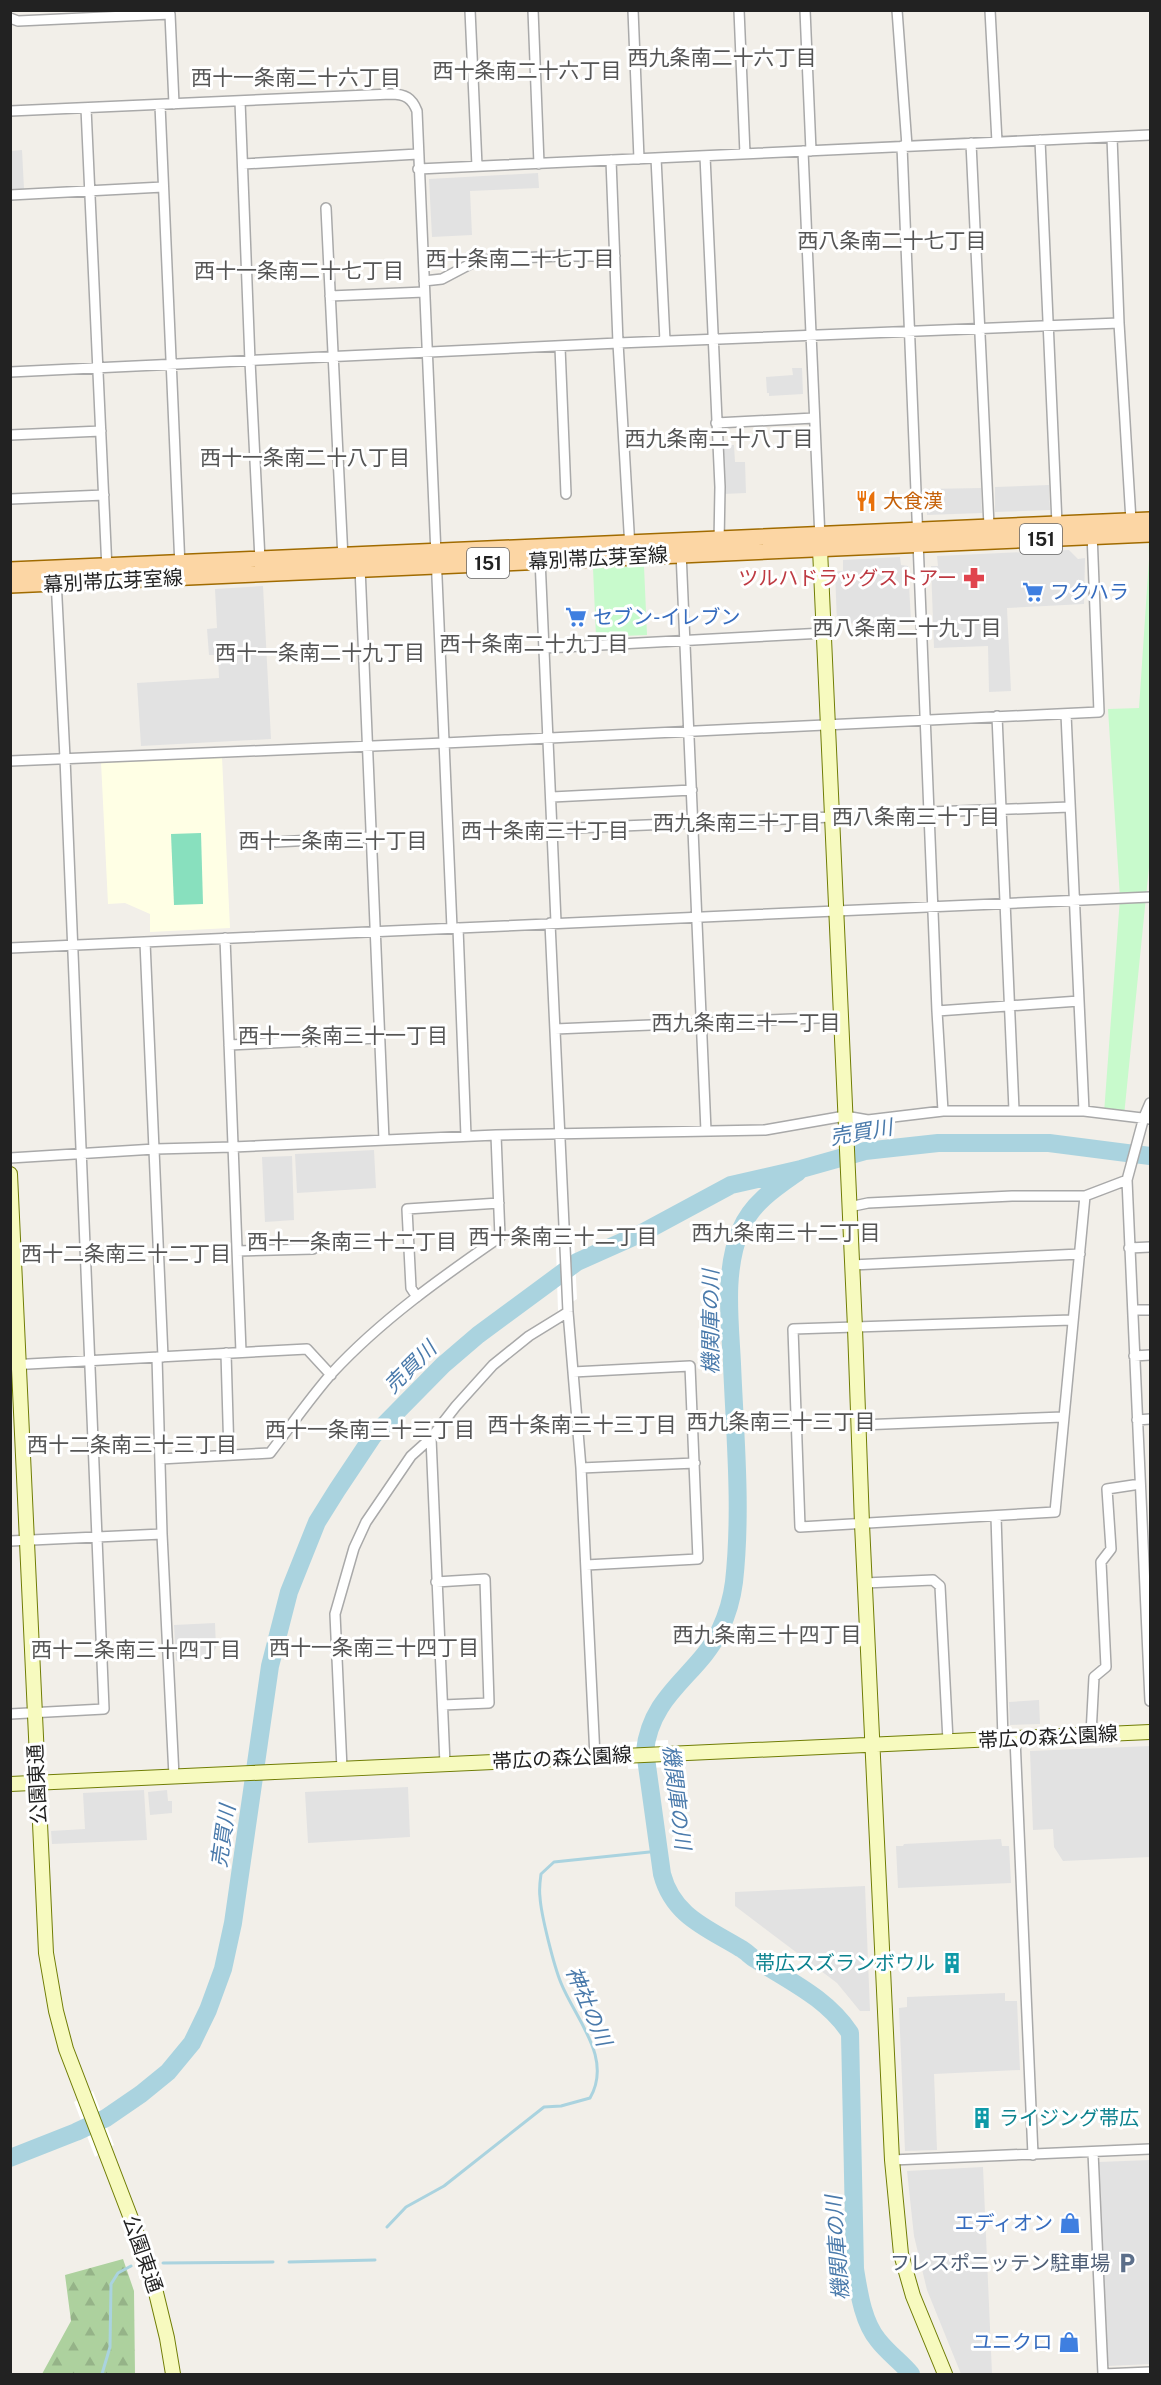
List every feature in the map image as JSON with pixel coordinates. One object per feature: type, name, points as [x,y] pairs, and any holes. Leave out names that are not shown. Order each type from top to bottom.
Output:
[{"type":"main road","name":"幕別帯広芽室線","points":[[10,585],[56,576],[1091,529],[1131,521],[1150,520]]},
{"type":"main road","name":"幕別帯広芽室線","points":[[918,537],[989,526],[1057,524],[1150,534]]},
{"type":"main road","name":"幕別帯広芽室線","points":[[181,570],[260,560],[344,563]]},
{"type":"main road","name":"幕別帯広芽室線","points":[[10,570],[56,576]]},
{"type":"street","points":[[470,10],[477,166]]},
{"type":"street","points":[[533,10],[539,164]]},
{"type":"street","points":[[633,10],[639,159]]},
{"type":"street","points":[[739,10],[745,154]]},
{"type":"street","points":[[805,10],[810,337],[892,2160],[901,2254],[913,2296],[945,2374]]},
{"type":"street","points":[[897,10],[905,146],[908,332],[943,1111]]},
{"type":"street","points":[[990,10],[997,142]]},
{"type":"street","points":[[10,18],[18,21],[170,14],[174,104]]},
{"type":"street","points":[[10,111],[391,94],[407,96],[413,101],[417,111],[444,743],[466,1136]]},
{"type":"street","points":[[240,101],[260,560]]},
{"type":"street","points":[[160,105],[181,570]]},
{"type":"street","points":[[86,108],[108,574]]},
{"type":"street","points":[[418,169],[1150,135]]},
{"type":"street","points":[[1112,136],[1119,323],[1131,521]]},
{"type":"street","points":[[1040,140],[1057,524]]},
{"type":"street","points":[[971,143],[989,526]]},
{"type":"street","points":[[243,164],[418,154]]},
{"type":"street","points":[[705,156],[720,487],[719,546]]},
{"type":"street","points":[[656,158],[665,341]]},
{"type":"street","points":[[611,160],[618,343],[630,550]]},
{"type":"street","points":[[10,195],[163,188]]},
{"type":"street","points":[[326,208],[344,563]]},
{"type":"street","points":[[423,281],[442,279],[478,260],[615,256]]},
{"type":"street","points":[[330,296],[424,292]]},
{"type":"street","points":[[10,372],[618,343],[1119,323]]},
{"type":"street","points":[[560,347],[566,494]]},
{"type":"street","points":[[716,423],[814,418]]},
{"type":"street","points":[[10,435],[101,431]]},
{"type":"street","points":[[10,499],[104,495]]},
{"type":"street","points":[[10,761],[1099,712],[1091,529]]},
{"type":"street","points":[[680,547],[706,1131]]},
{"type":"street","points":[[540,554],[552,797],[555,1029],[568,1308],[581,1468],[595,1757]]},
{"type":"street","points":[[360,562],[384,1140]]},
{"type":"street","points":[[10,1714],[104,1709],[56,576]]},
{"type":"street","points":[[545,648],[824,633]]},
{"type":"street","points":[[1066,714],[1084,1110]]},
{"type":"street","points":[[998,716],[1014,1110]]},
{"type":"street","points":[[552,797],[692,790]]},
{"type":"street","points":[[930,812],[1070,807]]},
{"type":"street","points":[[552,829],[832,817]]},
{"type":"street","points":[[276,842],[370,837]]},
{"type":"street","points":[[10,948],[1150,897]]},
{"type":"street","points":[[225,938],[241,1352]]},
{"type":"street","points":[[146,942],[160,1357],[162,1534],[174,1776]]},
{"type":"street","points":[[937,1011],[1079,1001]]},
{"type":"street","points":[[555,1029],[841,1017]]},
{"type":"street","points":[[229,1045],[379,1038]]},
{"type":"street","points":[[1150,1103],[1128,1177],[1129,1248],[1140,1481],[1148,1583],[1150,1701]]},
{"type":"street","points":[[10,1158],[154,1149],[466,1136],[765,1130],[943,1111],[1084,1110],[1146,1120]]},
{"type":"street","points":[[160,1459],[270,1453],[331,1374],[352,1353],[417,1297],[500,1237],[496,1135]]},
{"type":"street","name":"公園東通","points":[[10,1174],[15,1365],[46,1953],[58,2020],[83,2097],[106,2151],[152,2277],[173,2374]]},
{"type":"street","points":[[849,1200],[868,1203],[1001,1196],[1085,1196],[1128,1177]]},
{"type":"street","points":[[1072,1320],[793,1329],[800,1527],[1055,1512],[1085,1196]]},
{"type":"street","points":[[417,1297],[411,1288],[407,1209],[499,1203]]},
{"type":"street","points":[[1129,1248],[1150,1246]]},
{"type":"street","points":[[237,1251],[313,1249]]},
{"type":"street","points":[[852,1265],[1080,1254]]},
{"type":"street","points":[[342,1769],[335,1614],[354,1548],[366,1522],[411,1456],[431,1438],[493,1365],[568,1308]]},
{"type":"street","points":[[1133,1310],[1150,1310]]},
{"type":"street","points":[[15,1365],[307,1349],[331,1374]]},
{"type":"street","points":[[226,1353],[230,1455]]},
{"type":"street","points":[[1134,1356],[1150,1355]]},
{"type":"street","points":[[573,1372],[690,1366],[698,1559],[586,1565]]},
{"type":"street","points":[[860,1425],[1063,1417]]},
{"type":"street","points":[[1137,1420],[1150,1419]]},
{"type":"street","points":[[431,1438],[445,1764]]},
{"type":"street","points":[[581,1468],[695,1463]]},
{"type":"street","points":[[1091,1734],[1094,1677],[1106,1667],[1101,1562],[1111,1549],[1107,1489],[1150,1478]]},
{"type":"street","points":[[996,1516],[1033,2155]]},
{"type":"street","points":[[10,1541],[162,1534]]},
{"type":"street","points":[[436,1582],[485,1579],[489,1703],[442,1705]]},
{"type":"street","points":[[865,1583],[933,1580],[940,1586],[948,1741]]},
{"type":"street","name":"帯広の森公園線","points":[[10,1784],[1150,1732]]},
{"type":"street","points":[[892,2160],[1150,2149]]},
{"type":"street","points":[[1093,2152],[1103,2374],[1150,2372]]},
{"type":"shaded area","points":[[22,150],[24,189],[11,190],[11,151]]},
{"type":"shaded area","points":[[538,173],[539,188],[470,191],[472,235],[432,237],[429,179]]},
{"type":"shaded area","points":[[792,368],[802,368],[803,394],[769,396],[766,377],[793,375]]},
{"type":"shaded area","points":[[722,445],[734,445],[735,462],[745,462],[746,493],[723,494]]},
{"type":"shaded area","points":[[1049,485],[1050,510],[995,512],[995,487]]},
{"type":"shaded area","points":[[981,488],[982,513],[927,515],[926,489]]},
{"type":"shaded area","points":[[1069,550],[1078,559],[1085,558],[1084,604],[1007,608],[1011,691],[989,692],[988,646],[934,648],[931,566],[938,566],[937,556]]},
{"type":"shaded area","points":[[900,557],[901,565],[908,566],[911,621],[837,624],[835,571],[843,571],[843,560]]},
{"type":"shaded area","points":[[263,586],[271,739],[141,746],[137,683],[219,678],[218,655],[209,655],[207,629],[217,628],[215,589]]},
{"type":"shaded area","points":[[222,757],[230,928],[150,932],[150,914],[125,903],[108,904],[101,762]]},
{"type":"shaded area","points":[[374,1150],[376,1188],[297,1193],[295,1154]]},
{"type":"shaded area","points":[[292,1156],[294,1220],[265,1222],[262,1157]]},
{"type":"shaded area","points":[[215,1623],[216,1648],[209,1659],[176,1661],[174,1625]]},
{"type":"shaded area","points":[[1039,1700],[1040,1724],[1010,1725],[1009,1702]]},
{"type":"shaded area","points":[[1150,1746],[1150,1857],[1063,1861],[1054,1847],[1053,1829],[1033,1830],[1030,1751]]},
{"type":"shaded area","points":[[408,1787],[410,1837],[308,1843],[305,1792]]},
{"type":"shaded area","points":[[144,1790],[147,1840],[52,1844],[51,1831],[85,1829],[83,1793]]},
{"type":"shaded area","points":[[167,1790],[168,1801],[172,1801],[172,1813],[150,1815],[148,1792]]},
{"type":"shaded area","points":[[1001,1839],[1002,1846],[1009,1846],[1011,1883],[898,1888],[896,1846]]},
{"type":"shaded area","points":[[865,1886],[870,2011],[860,2011],[837,1983],[735,1906],[735,1892]]},
{"type":"shaded area","points":[[1005,1993],[1005,2001],[1017,2001],[1020,2070],[934,2074],[937,2150],[905,2151],[899,2008],[907,2007],[907,1997]]},
{"type":"shaded area","name":"フレスポニッテン駐車場","points":[[1150,2160],[1150,2364],[1108,2366],[1099,2162]]},
{"type":"shaded area","points":[[983,2167],[992,2374],[961,2374],[927,2290],[914,2236],[907,2171]]},
{"type":"green space","points":[[1150,516],[1150,857],[1124,1116],[1104,1113],[1120,898],[1108,709],[1139,708]]},
{"type":"green space","points":[[644,566],[647,635],[596,637],[593,568]]},
{"type":"green space","points":[[201,833],[203,904],[174,905],[171,834]]},
{"type":"green space","points":[[123,2259],[134,2291],[135,2374],[42,2374],[71,2321],[65,2275]]},
{"type":"pier","points":[[574,1237],[577,1299],[558,1311],[556,1248]]},
{"type":"pier","points":[[668,1740],[669,1767],[628,1769],[627,1742]]},
{"type":"pier","points":[[93,2091],[114,2145],[95,2157],[74,2102]]},
{"type":"waterway","name":"売買川","points":[[10,2158],[106,2118],[168,2072],[192,2043],[208,2010],[223,1969],[233,1923],[270,1666],[289,1592],[317,1522],[373,1436],[443,1365],[478,1335],[577,1262],[642,1233],[731,1185],[865,1151],[938,1143],[1049,1143],[1150,1156]]},
{"type":"waterway","name":"機関庫の川","points":[[798,1172],[765,1197],[751,1211],[735,1245],[732,1262],[729,1313],[738,1500],[736,1555],[731,1600],[723,1624],[711,1646],[656,1714],[649,1731],[645,1751],[662,1874],[674,1900],[683,1911],[704,1927],[819,2000],[850,2033],[855,2269],[858,2288],[862,2307],[873,2333],[911,2374]]},
{"type":"waterway","name":"神社の川","points":[[387,2227],[406,2207],[444,2186],[544,2107],[561,2106],[590,2098],[596,2083],[595,2054],[590,2039],[567,1997],[555,1965],[541,1905],[541,1874],[554,1862],[659,1851]]},
{"type":"waterway","name":"神社の川","points":[[289,2262],[375,2260]]},
{"type":"waterway","name":"神社の川","points":[[163,2263],[273,2262]]},
{"type":"waterway","name":"神社の川","points":[[102,2374],[110,2347],[111,2284],[118,2273],[131,2266]]},
{"type":"place","name":"大食漢","points":[[866,501]]},
{"type":"place","name":"ツルハドラッグストアー","points":[[974,578]]},
{"type":"place","name":"フクハラ","points":[[1033,592]]},
{"type":"place","name":"セブン-イレブン","points":[[576,617]]},
{"type":"place","name":"帯広スズランボウル","points":[[952,1963]]},
{"type":"place","name":"ライジング帯広","points":[[982,2118]]},
{"type":"place","name":"エディオン","points":[[1070,2223]]},
{"type":"place","name":"フレスポニッテン駐車場","points":[[1127,2263]]},
{"type":"place","name":"ユニクロ","points":[[1069,2342]]},
{"type":"district","name":"西九条南二十六丁目","points":[[722,57]]},
{"type":"district","name":"西十条南二十六丁目","points":[[527,70]]},
{"type":"district","name":"西十一条南二十六丁目","points":[[296,77]]},
{"type":"district","name":"西八条南二十七丁目","points":[[892,240]]},
{"type":"district","name":"西十条南二十七丁目","points":[[520,258]]},
{"type":"district","name":"西十一条南二十七丁目","points":[[299,270]]},
{"type":"district","name":"西九条南二十八丁目","points":[[719,438]]},
{"type":"district","name":"西十一条南二十八丁目","points":[[305,457]]},
{"type":"district","name":"西八条南二十九丁目","points":[[907,627]]},
{"type":"district","name":"西十条南二十九丁目","points":[[534,643]]},
{"type":"district","name":"西十一条南二十九丁目","points":[[320,652]]},
{"type":"district","name":"西八条南三十丁目","points":[[916,816]]},
{"type":"district","name":"西九条南三十丁目","points":[[737,822]]},
{"type":"district","name":"西十条南三十丁目","points":[[545,830]]},
{"type":"district","name":"西十一条南三十丁目","points":[[333,840]]},
{"type":"district","name":"西九条南三十一丁目","points":[[746,1022]]},
{"type":"district","name":"西十一条南三十一丁目","points":[[343,1035]]},
{"type":"district","name":"西九条南三十二丁目","points":[[786,1232]]},
{"type":"district","name":"西十条南三十二丁目","points":[[563,1236]]},
{"type":"district","name":"西十一条南三十二丁目","points":[[352,1241]]},
{"type":"district","name":"西十二条南三十二丁目","points":[[126,1253]]},
{"type":"district","name":"西九条南三十三丁目","points":[[781,1421]]},
{"type":"district","name":"西十条南三十三丁目","points":[[582,1424]]},
{"type":"district","name":"西十一条南三十三丁目","points":[[370,1429]]},
{"type":"district","name":"西十二条南三十三丁目","points":[[132,1444]]},
{"type":"district","name":"西九条南三十四丁目","points":[[767,1634]]},
{"type":"district","name":"西十一条南三十四丁目","points":[[374,1647]]},
{"type":"district","name":"西十二条南三十四丁目","points":[[136,1649]]}]
